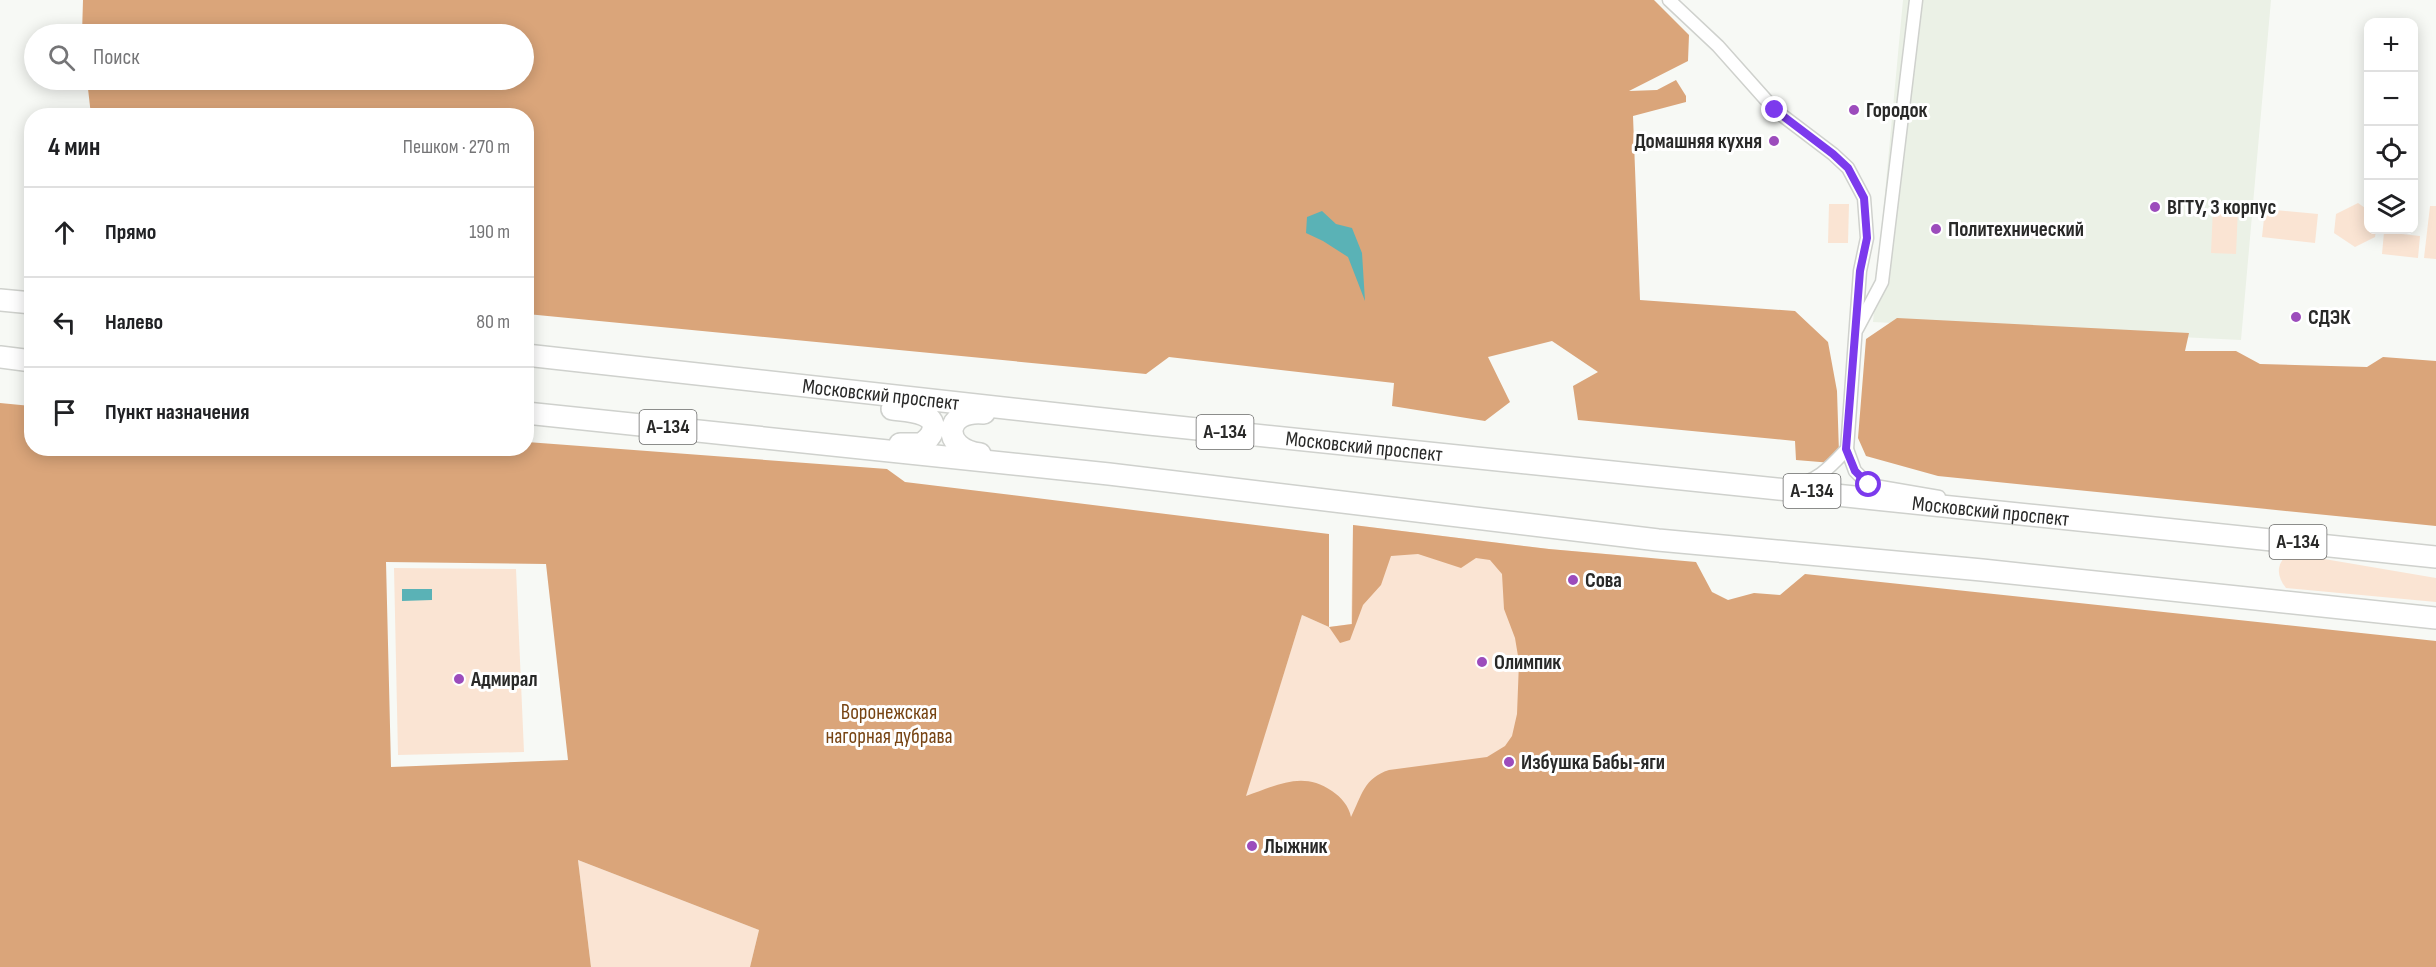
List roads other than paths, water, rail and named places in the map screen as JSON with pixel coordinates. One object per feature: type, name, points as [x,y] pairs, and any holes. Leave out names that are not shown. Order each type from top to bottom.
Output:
[{"type":"highway","points":[[0,300],[24,302]]},
{"type":"highway","name":"Московский проспект","points":[[534,356],[1149,424],[1982,508],[2436,557]]},
{"type":"highway","points":[[0,357],[24,360]]},
{"type":"highway","points":[[705,375],[742,385],[914,412],[931,419],[934,425],[927,441],[916,445],[834,439],[810,442]]},
{"type":"highway","points":[[1109,474],[1051,462],[966,451],[954,440],[953,424],[963,414],[974,412],[1097,424],[1149,424]]},
{"type":"highway","name":"А-134","points":[[534,414],[1109,474],[1647,538],[2051,577],[2436,618]]},
{"type":"street","points":[[1669,0],[1718,46],[1775,110],[1833,154],[1848,168],[1858,184],[1866,213],[1867,238],[1860,271],[1846,449],[1855,471],[1869,485],[1930,494],[1982,508]]},
{"type":"street","points":[[1855,332],[1882,282],[1916,0]]},
{"type":"street","points":[[1746,484],[1799,484],[1824,473],[1846,449]]},
{"type":"water","points":[[1322,211],[1336,224],[1352,228],[1362,253],[1365,301],[1348,257],[1306,233],[1307,217]]},
{"type":"water","points":[[402,589],[432,589],[432,600],[402,601]]},
{"type":"place","name":"Городок","points":[[1854,110]]},
{"type":"place","name":"Домашняя кухня","points":[[1774,141]]},
{"type":"place","name":"ВГТУ, 3 корпус","points":[[2155,207]]},
{"type":"place","name":"Политехнический","points":[[1936,229]]},
{"type":"place","name":"СДЭК","points":[[2296,317]]},
{"type":"place","name":"Сова","points":[[1573,580]]},
{"type":"place","name":"Олимпик","points":[[1482,662]]},
{"type":"place","name":"Адмирал","points":[[459,679]]},
{"type":"place","name":"Избушка Бабы-яги","points":[[1509,762]]},
{"type":"place","name":"Лыжник","points":[[1252,846]]},
{"type":"park label","name":"Воронежская нагорная дубрава","points":[[889,724]]}]
